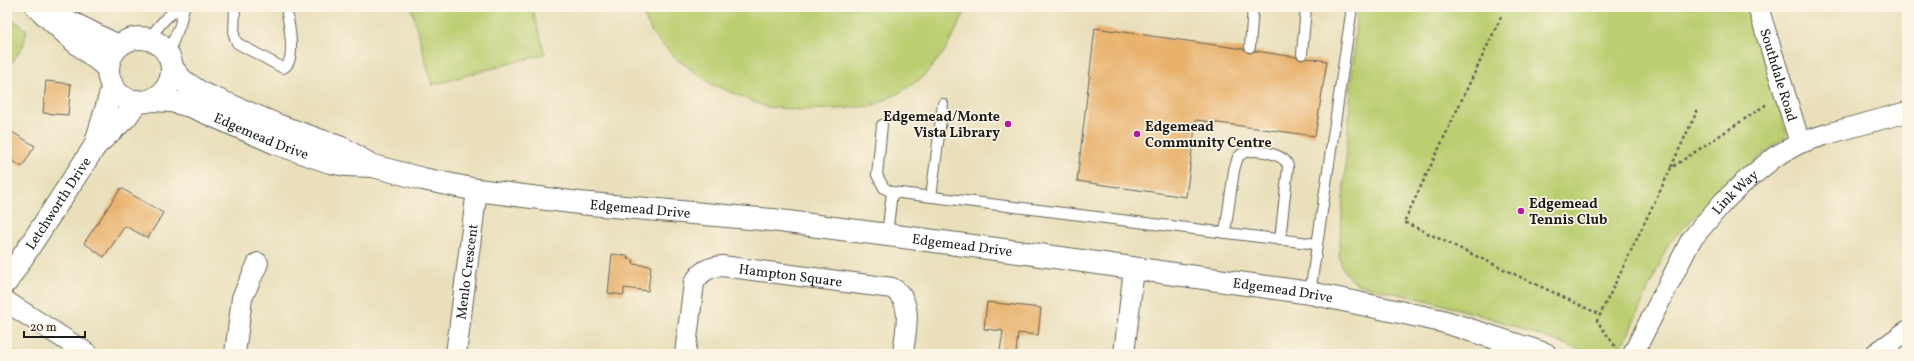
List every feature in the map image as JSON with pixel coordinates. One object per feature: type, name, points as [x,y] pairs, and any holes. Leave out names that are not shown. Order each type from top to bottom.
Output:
[{"type":"street","points":[[38,7],[118,46]]},
{"type":"street","points":[[38,7],[111,77],[123,96],[144,100],[160,94],[167,87],[171,78],[170,61],[160,44],[148,39],[134,38],[118,46],[111,56],[111,77]]},
{"type":"street","name":"Southdale Road","points":[[1758,7],[1800,143]]},
{"type":"street","name":"Edgemead Drive","points":[[170,61],[183,81],[201,93],[277,125],[342,148],[374,166]]},
{"type":"street","name":"Letchworth Drive","points":[[95,146],[111,77]]},
{"type":"street","name":"Letchworth Drive","points":[[7,281],[95,146],[144,100]]},
{"type":"street","name":"Edgemead Drive","points":[[144,100],[171,101],[193,107],[278,144],[323,160],[346,165],[374,166],[423,179],[476,190],[579,203],[772,220],[1310,293],[1375,305],[1442,321],[1545,354]]},
{"type":"street","name":"Link Way","points":[[1625,351],[1691,240],[1723,202],[1742,183],[1776,156],[1800,143],[1907,112]]},
{"type":"street","name":"Menlo Crescent","points":[[456,354],[476,190]]},
{"type":"street","points":[[235,354],[242,298],[258,263]]},
{"type":"street","name":"Hampton Square","points":[[685,354],[694,283],[707,269],[722,266],[892,288],[900,292],[906,308],[903,354]]},
{"type":"street","points":[[1124,354],[1134,269]]},
{"type":"street","points":[[7,302],[88,354]]},
{"type":"street","points":[[1876,354],[1907,331]]},
{"type":"lane","points":[[148,39],[166,18],[180,7]]},
{"type":"lane","points":[[170,61],[184,7]]},
{"type":"lane","points":[[235,7],[234,35],[237,43],[283,68],[290,63],[292,54],[286,7]]},
{"type":"lane","points":[[1250,47],[1253,7]]},
{"type":"lane","points":[[1302,54],[1306,7]]},
{"type":"lane","points":[[1310,293],[1352,7]]},
{"type":"lane","points":[[931,197],[943,104]]},
{"type":"lane","points":[[882,125],[878,175],[884,188],[892,192],[1317,244]]},
{"type":"lane","points":[[1225,233],[1234,170],[1238,157],[1247,151],[1276,154],[1283,157],[1288,162],[1280,240]]},
{"type":"lane","points":[[887,235],[892,192]]},
{"type":"path","points":[[1501,17],[1404,222],[1600,315]]},
{"type":"path","points":[[1670,168],[1774,100]]},
{"type":"path","points":[[1625,351],[1597,321],[1698,109]]},
{"type":"green space","points":[[411,7],[532,7],[545,54],[432,85]]},
{"type":"green space","points":[[640,7],[968,7],[945,51],[923,77],[901,92],[872,106],[800,110],[766,107],[711,84],[674,57],[653,35]]},
{"type":"green space","name":"Edgemead Tennis Club","points":[[1357,7],[1750,7],[1787,135],[1731,180],[1669,243],[1624,343],[1604,354],[1592,354],[1491,318],[1426,300],[1363,286],[1353,281],[1346,274],[1341,265],[1339,254]]},
{"type":"green space","points":[[7,15],[27,30],[23,46],[7,70]]},
{"type":"building","points":[[1095,28],[1244,49],[1249,53],[1255,51],[1296,57],[1301,60],[1307,58],[1327,61],[1315,136],[1196,120],[1186,197],[1077,181]]},
{"type":"building","points":[[46,81],[71,84],[68,115],[43,113]]},
{"type":"building","points":[[7,129],[35,146],[22,167],[7,157]]},
{"type":"building","points":[[121,188],[163,213],[148,238],[125,226],[104,257],[84,243]]},
{"type":"building","points":[[612,254],[628,256],[627,259],[634,260],[633,264],[651,266],[648,291],[624,288],[624,295],[608,293]]},
{"type":"building","points":[[987,302],[1041,308],[1038,335],[1018,333],[1016,353],[1000,351],[1003,331],[984,329]]},
{"type":"place","name":"Edgemead/Monte Vista Library","points":[[1008,124]]},
{"type":"place","name":"Edgemead Community Centre","points":[[1137,134]]},
{"type":"place","name":"Edgemead Tennis Club","points":[[1521,211]]}]
